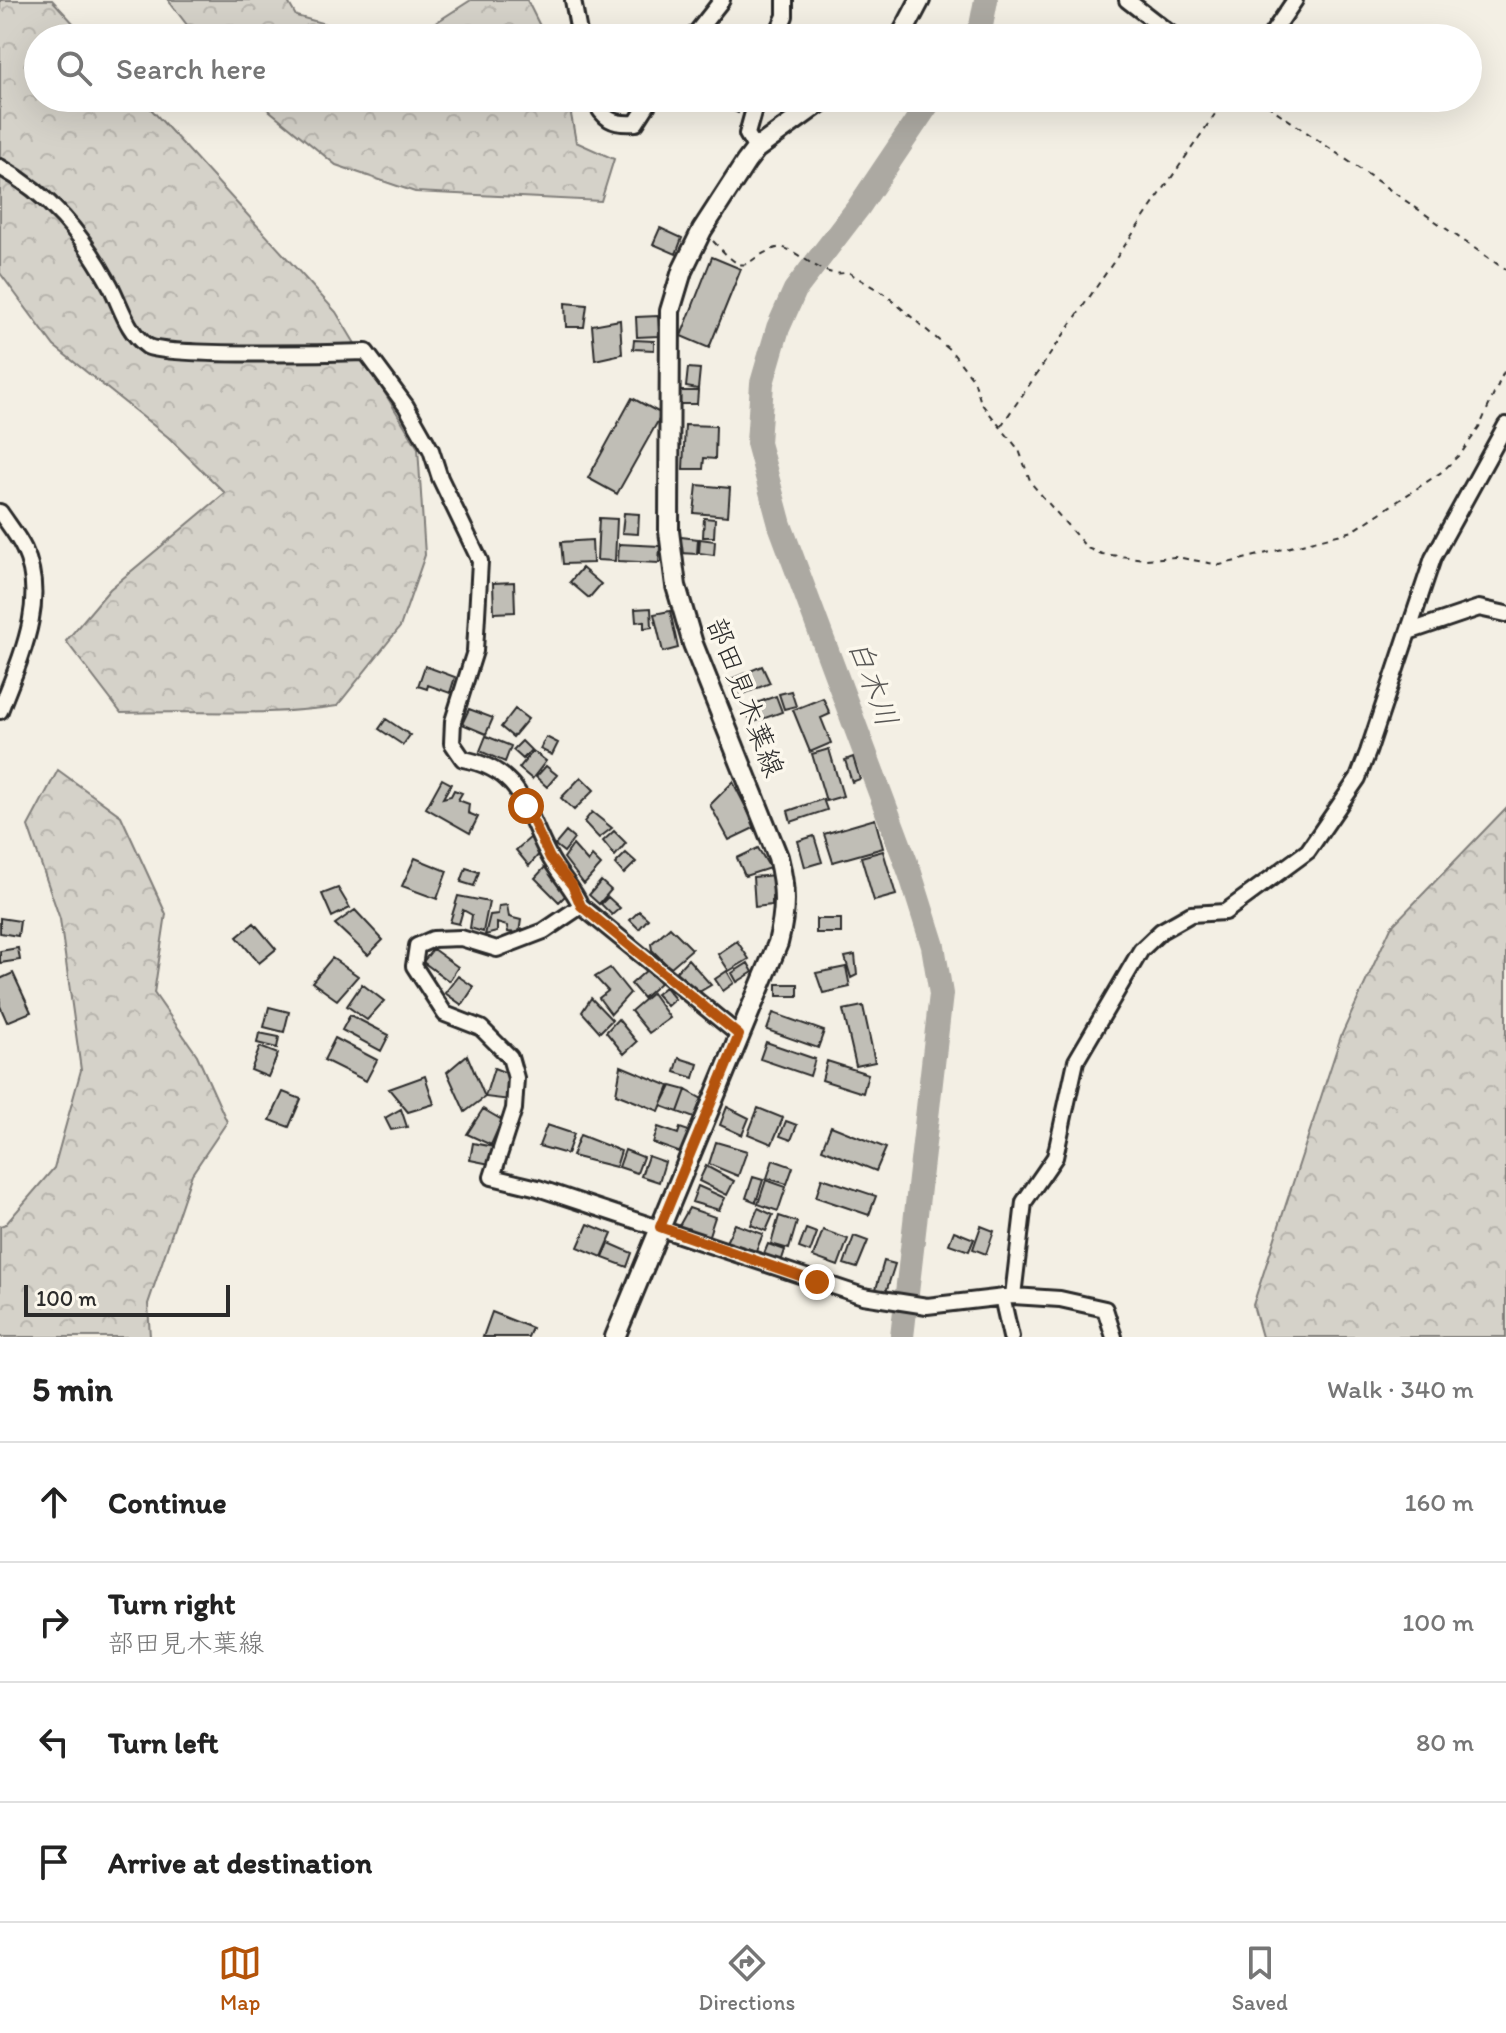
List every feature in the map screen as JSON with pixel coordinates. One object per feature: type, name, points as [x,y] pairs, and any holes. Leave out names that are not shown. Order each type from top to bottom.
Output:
[{"type":"main road","points":[[907,24],[920,0]]},
{"type":"main road","name":"部田見木葉線","points":[[615,1337],[778,943],[786,914],[786,886],[778,857],[693,644],[674,572],[669,531],[670,311],[682,271],[702,230],[756,149],[807,112]]},
{"type":"street","points":[[573,0],[577,24]]},
{"type":"street","points":[[703,24],[722,0]]},
{"type":"street","points":[[781,24],[785,0]]},
{"type":"street","points":[[1127,0],[1158,24]]},
{"type":"street","points":[[1279,24],[1295,0]]},
{"type":"street","points":[[600,112],[618,124],[636,123],[643,112]]},
{"type":"street","points":[[753,112],[747,134],[756,149]]},
{"type":"street","points":[[0,167],[30,183],[56,206],[96,260],[124,310],[129,330],[150,348],[260,354],[366,352],[406,406],[431,450],[440,478],[480,561],[475,651],[453,721],[452,743],[463,759],[483,763],[506,775],[526,806],[550,858],[572,885],[581,906],[739,1035]]},
{"type":"street","points":[[1011,1337],[1007,1296],[1024,1202],[1055,1157],[1076,1061],[1141,950],[1161,931],[1191,914],[1225,912],[1308,851],[1358,778],[1411,631],[1433,558],[1506,425]]},
{"type":"street","points":[[0,512],[24,549],[33,580],[33,614],[0,711]]},
{"type":"street","points":[[1411,631],[1479,608],[1506,614]]},
{"type":"street","points":[[581,906],[544,931],[497,949],[461,938],[433,939],[417,946],[414,966],[445,1014],[481,1028],[510,1057],[516,1078],[514,1109],[492,1177],[660,1227],[829,1285],[892,1300],[927,1306],[1007,1296],[1060,1299],[1105,1309],[1114,1337]]},
{"type":"path","points":[[1001,427],[1216,112]]},
{"type":"path","points":[[1277,112],[1506,270]]},
{"type":"path","points":[[702,230],[735,265],[743,267],[781,247],[802,256],[826,273],[837,276],[848,272],[886,295],[951,351],[974,380],[981,403],[1019,450],[1031,483],[1087,548],[1102,554],[1145,559],[1176,557],[1220,565],[1353,531],[1443,471],[1479,428],[1506,367]]},
{"type":"green space","points":[[0,0],[52,0],[74,24],[24,24],[24,112],[154,112],[336,312],[418,448],[425,555],[400,627],[337,706],[256,712],[121,713],[66,641],[110,589],[225,493],[168,437],[54,346],[0,273]]},
{"type":"green space","points":[[168,0],[287,0],[296,16],[325,24],[186,24]]},
{"type":"green space","points":[[471,0],[527,0],[539,24],[434,24]]},
{"type":"green space","points":[[271,112],[571,112],[576,142],[614,159],[601,201],[415,192],[336,165]]},
{"type":"green space","points":[[58,770],[121,816],[166,914],[154,993],[197,1055],[227,1122],[192,1174],[148,1304],[150,1337],[0,1337],[0,1226],[6,1224],[54,1168],[81,1070],[60,919],[28,826]]},
{"type":"green space","points":[[1506,808],[1506,1337],[1262,1337],[1253,1305],[1341,1036],[1391,927]]},
{"type":"building","points":[[660,228],[682,238],[676,254],[653,244]]},
{"type":"building","points":[[712,257],[741,269],[709,348],[681,336]]},
{"type":"building","points":[[565,303],[587,305],[584,327],[566,327]]},
{"type":"building","points":[[658,316],[659,336],[637,337],[636,317]]},
{"type":"building","points":[[620,320],[622,354],[595,360],[592,325]]},
{"type":"building","points":[[634,340],[654,341],[654,350],[633,349]]},
{"type":"building","points":[[688,368],[700,369],[698,389],[686,387]]},
{"type":"building","points":[[679,391],[698,391],[697,404],[678,404]]},
{"type":"building","points":[[632,398],[662,414],[617,494],[588,478]]},
{"type":"building","points":[[685,425],[716,426],[715,459],[704,458],[703,469],[683,469]]},
{"type":"building","points":[[697,485],[730,488],[728,516],[694,513]]},
{"type":"building","points":[[624,513],[639,514],[638,534],[622,533]]},
{"type":"building","points":[[599,518],[617,519],[615,561],[597,560]]},
{"type":"building","points":[[704,518],[715,519],[714,537],[703,537]]},
{"type":"building","points":[[681,537],[698,539],[697,554],[680,553]]},
{"type":"building","points":[[700,539],[715,541],[714,555],[699,553]]},
{"type":"building","points":[[592,540],[593,563],[563,564],[561,542]]},
{"type":"building","points":[[619,544],[660,546],[659,563],[618,561]]},
{"type":"building","points":[[582,568],[601,584],[589,598],[570,582]]},
{"type":"building","points":[[514,582],[515,612],[494,613],[493,583]]},
{"type":"building","points":[[651,608],[652,627],[644,628],[644,621],[636,622],[635,609]]},
{"type":"building","points":[[670,611],[678,648],[663,652],[654,614]]},
{"type":"building","points":[[425,666],[455,677],[450,693],[428,685],[427,689],[418,686]]},
{"type":"building","points":[[762,666],[770,683],[736,697],[729,680]]},
{"type":"building","points":[[791,691],[796,706],[784,709],[779,694]]},
{"type":"building","points":[[776,696],[782,712],[751,723],[745,707]]},
{"type":"building","points":[[823,698],[830,714],[821,718],[831,743],[810,752],[793,710]]},
{"type":"building","points":[[469,709],[493,718],[486,734],[462,724]]},
{"type":"building","points":[[515,709],[528,719],[513,737],[501,727]]},
{"type":"building","points":[[386,719],[410,735],[403,745],[379,729]]},
{"type":"building","points":[[486,736],[511,746],[505,762],[480,751]]},
{"type":"building","points":[[546,737],[558,743],[552,755],[540,749]]},
{"type":"building","points":[[522,741],[531,750],[523,759],[513,750]]},
{"type":"building","points":[[829,749],[843,796],[826,801],[812,754]]},
{"type":"building","points":[[533,751],[546,761],[532,779],[519,768]]},
{"type":"building","points":[[853,757],[860,779],[852,782],[845,760]]},
{"type":"building","points":[[546,766],[557,775],[547,787],[536,777]]},
{"type":"building","points":[[581,777],[594,790],[574,810],[561,798]]},
{"type":"building","points":[[442,779],[451,784],[443,798],[451,796],[454,790],[462,793],[458,800],[469,804],[468,813],[478,817],[470,833],[426,808]]},
{"type":"building","points":[[733,782],[756,827],[729,840],[710,805]]},
{"type":"building","points":[[823,799],[827,810],[791,822],[788,811]]},
{"type":"building","points":[[592,812],[612,828],[599,838],[584,822]]},
{"type":"building","points":[[875,819],[883,848],[833,862],[824,834]]},
{"type":"building","points":[[614,831],[626,843],[615,856],[603,841]]},
{"type":"building","points":[[566,832],[574,839],[564,852],[555,845]]},
{"type":"building","points":[[814,836],[822,862],[805,867],[798,841]]},
{"type":"building","points":[[531,837],[540,853],[529,866],[516,850]]},
{"type":"building","points":[[573,845],[588,862],[592,856],[601,865],[584,884],[564,858]]},
{"type":"building","points":[[758,848],[770,868],[745,876],[737,858]]},
{"type":"building","points":[[883,851],[896,895],[874,901],[861,857]]},
{"type":"building","points":[[626,853],[636,862],[624,874],[615,864]]},
{"type":"building","points":[[415,858],[447,871],[437,899],[402,886]]},
{"type":"building","points":[[546,866],[570,891],[559,902],[535,878]]},
{"type":"building","points":[[466,868],[479,872],[474,886],[461,882]]},
{"type":"building","points":[[775,875],[776,897],[772,897],[772,905],[755,907],[753,877]]},
{"type":"building","points":[[601,881],[611,890],[599,904],[589,895]]},
{"type":"building","points":[[338,888],[350,908],[332,917],[322,894]]},
{"type":"building","points":[[458,896],[489,902],[483,932],[470,928],[472,915],[463,910],[459,924],[450,922]]},
{"type":"building","points":[[608,897],[620,908],[612,915],[601,904]]},
{"type":"building","points":[[507,905],[509,917],[521,920],[519,933],[508,932],[507,926],[497,923],[497,932],[485,935],[490,915],[498,914],[499,906]]},
{"type":"building","points":[[355,910],[383,940],[368,955],[335,924]]},
{"type":"building","points":[[639,911],[648,919],[639,929],[630,920]]},
{"type":"building","points":[[0,918],[20,921],[18,936],[0,933]]},
{"type":"building","points":[[816,919],[841,919],[841,933],[816,933]]},
{"type":"building","points":[[254,923],[276,949],[259,963],[237,937]]},
{"type":"building","points":[[670,927],[692,949],[670,968],[652,950],[651,944]]},
{"type":"building","points":[[737,941],[749,959],[729,971],[718,954]]},
{"type":"building","points":[[18,948],[20,960],[0,963],[0,951]]},
{"type":"building","points":[[433,949],[458,967],[449,981],[423,962]]},
{"type":"building","points":[[855,955],[857,975],[851,978],[845,957]]},
{"type":"building","points":[[332,958],[358,976],[337,1000],[312,982]]},
{"type":"building","points":[[688,959],[711,985],[694,995],[673,975]]},
{"type":"building","points":[[748,963],[753,972],[737,982],[732,973]]},
{"type":"building","points":[[846,967],[850,987],[823,993],[816,973]]},
{"type":"building","points":[[610,968],[630,993],[611,1014],[599,998],[608,991],[595,977]]},
{"type":"building","points":[[648,969],[660,983],[643,998],[631,984]]},
{"type":"building","points":[[727,971],[734,983],[723,991],[715,979]]},
{"type":"building","points":[[13,973],[31,1012],[7,1022],[0,1006],[0,979]]},
{"type":"building","points":[[458,976],[474,987],[462,1005],[445,993]]},
{"type":"building","points":[[362,984],[384,1001],[367,1020],[347,1006]]},
{"type":"building","points":[[777,984],[798,984],[798,996],[777,996]]},
{"type":"building","points":[[665,987],[675,999],[667,1006],[656,994]]},
{"type":"building","points":[[652,993],[670,1018],[649,1033],[631,1011]]},
{"type":"building","points":[[591,998],[612,1020],[600,1032],[582,1012]]},
{"type":"building","points":[[863,1006],[875,1062],[856,1066],[843,1010]]},
{"type":"building","points":[[269,1007],[289,1012],[284,1032],[264,1027]]},
{"type":"building","points":[[773,1013],[824,1031],[818,1048],[767,1030]]},
{"type":"building","points":[[350,1015],[389,1035],[381,1051],[342,1030]]},
{"type":"building","points":[[618,1019],[637,1042],[624,1054],[606,1032]]},
{"type":"building","points":[[259,1033],[279,1037],[277,1048],[257,1043]]},
{"type":"building","points":[[335,1038],[377,1060],[366,1081],[324,1060]]},
{"type":"building","points":[[766,1042],[815,1059],[810,1076],[760,1059]]},
{"type":"building","points":[[260,1047],[278,1054],[268,1077],[251,1070]]},
{"type":"building","points":[[467,1055],[485,1097],[465,1112],[447,1072]]},
{"type":"building","points":[[679,1058],[698,1064],[694,1078],[675,1072]]},
{"type":"building","points":[[827,1061],[868,1074],[863,1093],[822,1080]]},
{"type":"building","points":[[621,1066],[669,1086],[659,1111],[616,1094]]},
{"type":"building","points":[[494,1068],[514,1076],[510,1100],[485,1097]]},
{"type":"building","points":[[425,1076],[434,1104],[408,1112],[389,1089]]},
{"type":"building","points":[[671,1086],[686,1090],[678,1112],[661,1106]]},
{"type":"building","points":[[686,1090],[702,1099],[694,1118],[678,1112]]},
{"type":"building","points":[[283,1092],[301,1099],[289,1127],[270,1120]]},
{"type":"building","points":[[727,1107],[749,1118],[742,1135],[720,1125]]},
{"type":"building","points":[[758,1108],[783,1118],[772,1144],[748,1134]]},
{"type":"building","points":[[401,1109],[407,1127],[391,1130],[385,1118]]},
{"type":"building","points":[[483,1109],[502,1120],[491,1145],[467,1134]]},
{"type":"building","points":[[786,1121],[797,1125],[791,1140],[780,1136]]},
{"type":"building","points":[[547,1125],[574,1134],[567,1154],[539,1146]]},
{"type":"building","points":[[831,1126],[886,1148],[876,1171],[822,1149]]},
{"type":"building","points":[[658,1127],[678,1134],[680,1128],[689,1131],[681,1153],[653,1143]]},
{"type":"building","points":[[580,1135],[621,1151],[616,1167],[572,1156]]},
{"type":"building","points":[[716,1142],[747,1151],[738,1176],[709,1164]]},
{"type":"building","points":[[473,1143],[494,1147],[490,1164],[470,1160]]},
{"type":"building","points":[[625,1150],[643,1157],[637,1173],[619,1167]]},
{"type":"building","points":[[648,1156],[665,1162],[659,1182],[641,1176]]},
{"type":"building","points":[[773,1160],[793,1167],[787,1184],[767,1178]]},
{"type":"building","points":[[706,1166],[734,1181],[727,1195],[699,1181]]},
{"type":"building","points":[[753,1177],[763,1180],[756,1202],[746,1198]]},
{"type":"building","points":[[822,1178],[876,1196],[869,1215],[816,1197]]},
{"type":"building","points":[[766,1180],[786,1187],[778,1211],[758,1204]]},
{"type":"building","points":[[698,1186],[725,1198],[719,1210],[692,1202]]},
{"type":"building","points":[[689,1208],[715,1217],[708,1238],[679,1226]]},
{"type":"building","points":[[758,1208],[773,1215],[766,1231],[751,1225]]},
{"type":"building","points":[[779,1216],[797,1222],[789,1249],[771,1244]]},
{"type":"building","points":[[588,1224],[612,1234],[602,1257],[578,1247]]},
{"type":"building","points":[[735,1224],[763,1234],[756,1251],[726,1242]]},
{"type":"building","points":[[981,1226],[994,1231],[986,1254],[973,1249]]},
{"type":"building","points":[[806,1229],[817,1233],[810,1252],[799,1248]]},
{"type":"building","points":[[823,1230],[848,1239],[838,1266],[813,1257]]},
{"type":"building","points":[[954,1231],[974,1239],[969,1251],[949,1244]]},
{"type":"building","points":[[854,1236],[868,1241],[857,1268],[844,1264]]},
{"type":"building","points":[[609,1243],[632,1253],[627,1267],[603,1258]]},
{"type":"building","points":[[768,1244],[785,1250],[781,1262],[763,1256]]},
{"type":"building","points":[[884,1261],[895,1264],[886,1292],[876,1289]]},
{"type":"building","points":[[492,1312],[532,1328],[528,1337],[483,1337]]},
{"type":"waterway","name":"白木川","points":[[981,24],[986,0]]},
{"type":"waterway","name":"白木川","points":[[902,1337],[941,994],[933,946],[910,873],[780,525],[758,443],[762,383],[778,328],[795,290],[858,208],[923,112]]},
{"type":"route","points":[[526,806],[550,858],[572,885],[581,906],[739,1035],[660,1227],[817,1282]]}]
